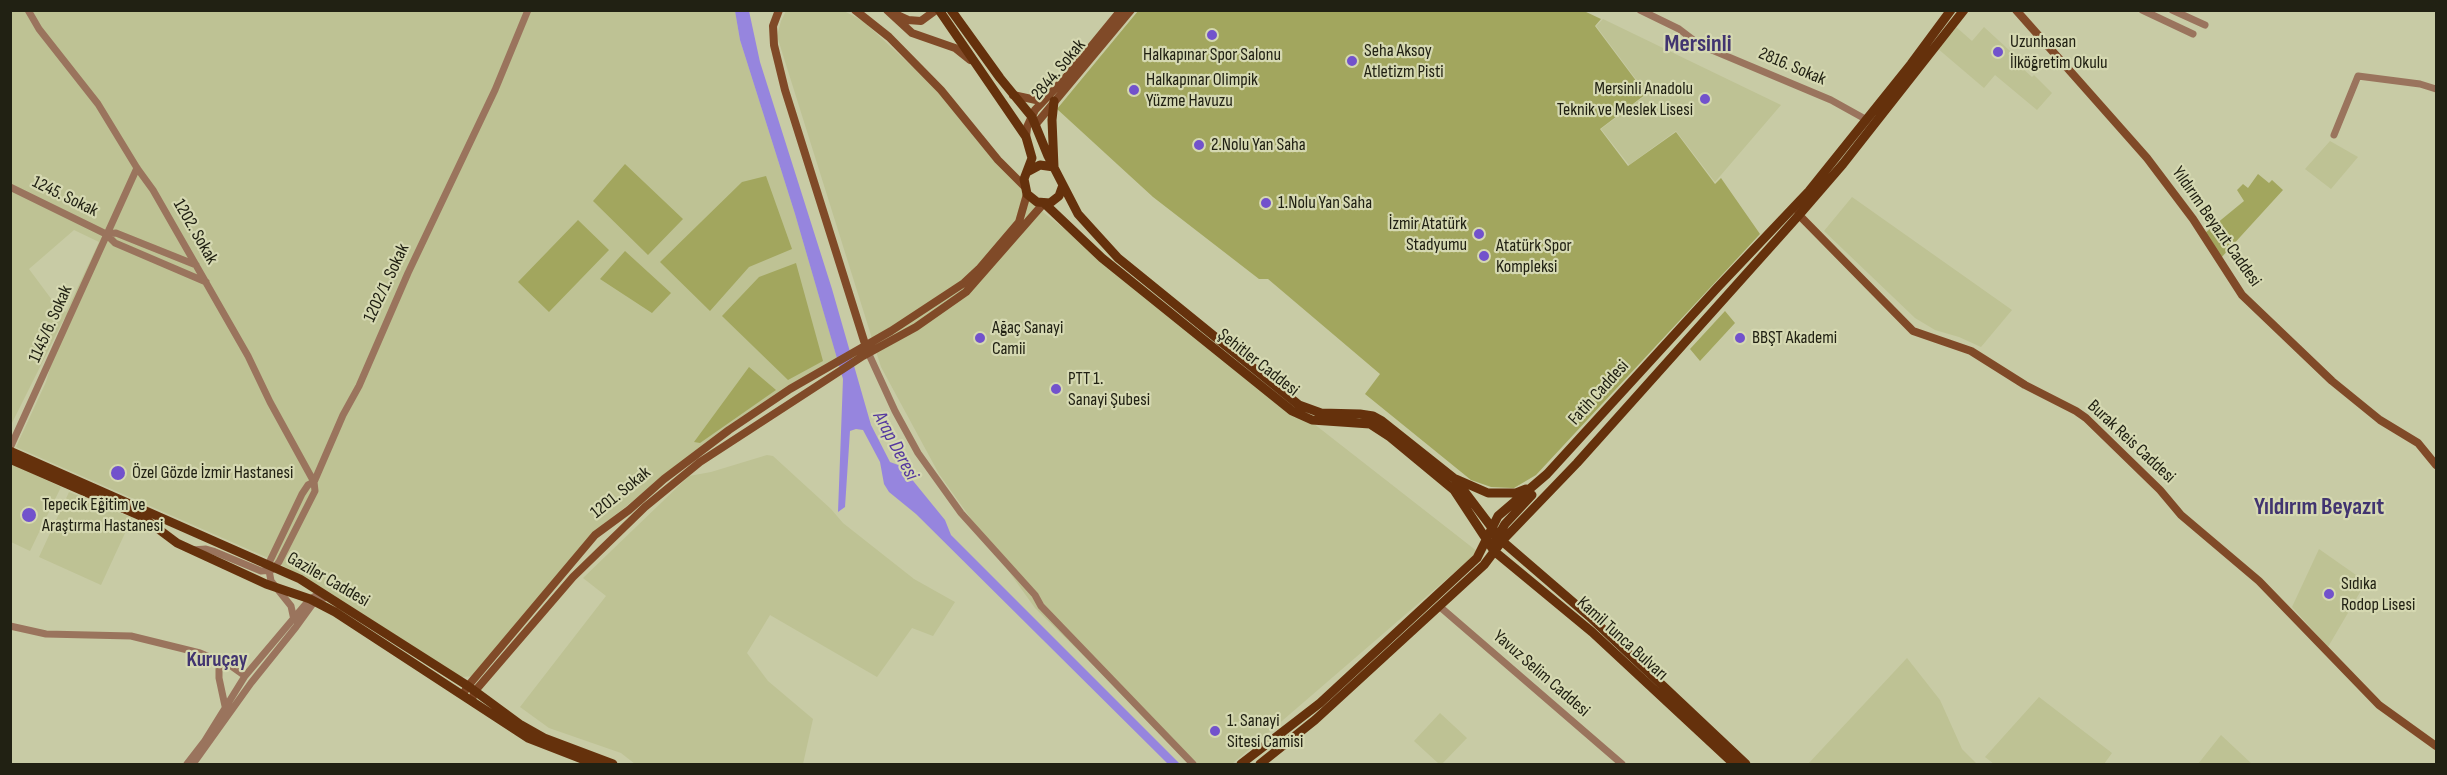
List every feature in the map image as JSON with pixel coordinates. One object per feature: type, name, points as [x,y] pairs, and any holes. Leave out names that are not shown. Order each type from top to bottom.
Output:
[{"type":"main road","points":[[780,10],[773,27],[774,45],[785,90],[864,351]]},
{"type":"main road","points":[[855,10],[889,37],[941,90],[1025,190]]},
{"type":"main road","points":[[864,351],[891,331],[946,297],[979,269],[1019,222],[1027,172],[1032,158],[1026,137],[937,10],[925,20],[914,21],[903,19],[889,10]]},
{"type":"main road","points":[[889,10],[912,33],[963,52],[977,67]]},
{"type":"main road","name":"Şehitler Caddesi","points":[[951,10],[1012,94],[1034,120],[1078,214],[1118,258],[1299,405],[1321,413],[1360,414],[1382,421],[1455,479],[1491,527],[1496,542]]},
{"type":"main road","name":"2844. Sokak","points":[[1034,120],[1121,10]]},
{"type":"main road","name":"2844. Sokak","points":[[1012,94],[1036,100],[1052,98],[1131,10]]},
{"type":"main road","name":"Fatih Caddesi","points":[[1491,527],[1498,516],[1548,474],[1717,288],[1809,191],[1867,120],[1951,10]]},
{"type":"main road","points":[[1241,765],[1320,703],[1496,542],[1577,463],[1682,343],[1799,215],[1964,10]]},
{"type":"main road","name":"Yıldırım Beyazıt Caddesi","points":[[2016,10],[2147,158],[2193,219],[2242,295],[2332,381],[2380,420],[2418,442],[2436,465]]},
{"type":"main road","points":[[1027,172],[1040,165],[1054,166],[1052,98]]},
{"type":"main road","points":[[1026,137],[1027,127],[1034,120]]},
{"type":"main road","points":[[864,351],[915,327],[966,292],[1044,203],[1055,200],[1063,185]]},
{"type":"main road","name":"Şehitler Caddesi","points":[[1025,190],[1037,202],[1044,203],[1102,258],[1292,411],[1312,420],[1370,424],[1390,437],[1454,490],[1496,542]]},
{"type":"main road","points":[[1799,215],[1799,206],[1809,191]]},
{"type":"main road","name":"Burak Reis Caddesi","points":[[1799,215],[1913,330],[1971,351],[2025,385],[2083,415],[2152,482],[2181,515],[2259,581],[2379,705],[2436,746]]},
{"type":"main road","name":"1201. Sokak","points":[[469,693],[595,536],[664,479],[729,430],[790,389],[839,360],[864,351]]},
{"type":"main road","name":"1201. Sokak","points":[[469,693],[573,577],[645,507],[700,462],[842,370],[864,351]]},
{"type":"main road","name":"Gaziler Caddesi","points":[[10,450],[270,568],[543,738],[613,765]]},
{"type":"main road","name":"Gaziler Caddesi","points":[[10,459],[141,516],[177,543],[192,550],[275,587],[315,596],[353,613],[469,693],[528,738],[596,765]]},
{"type":"main road","points":[[1455,479],[1477,490],[1497,494],[1516,493],[1528,488],[1548,474]]},
{"type":"main road","points":[[1260,765],[1315,720],[1471,579],[1496,542],[1505,524],[1548,474]]},
{"type":"main road","points":[[573,577],[571,572],[595,536]]},
{"type":"main road","name":"Kamil Tunca Bulvarı","points":[[1496,542],[1734,765]]},
{"type":"main road","name":"Kamil Tunca Bulvarı","points":[[1496,542],[1589,616],[1746,765]]},
{"type":"street","name":"1202. Sokak","points":[[28,10],[39,29],[98,104],[153,190],[248,356],[270,402],[314,482]]},
{"type":"street","name":"1202/1. Sokak","points":[[270,568],[315,491],[314,482],[436,212],[499,81],[528,10]]},
{"type":"street","name":"2816. Sokak","points":[[1640,10],[1679,29],[1700,45],[1831,100],[1867,120]]},
{"type":"street","points":[[2142,10],[2193,34]]},
{"type":"street","points":[[2172,10],[2205,25]]},
{"type":"street","points":[[2334,135],[2358,76],[2420,84],[2436,89]]},
{"type":"street","name":"1145/6. Sokak","points":[[10,450],[137,168]]},
{"type":"street","name":"1245. Sokak","points":[[10,187],[106,234]]},
{"type":"street","points":[[106,234],[116,233],[196,265]]},
{"type":"street","points":[[106,234],[115,243],[206,282]]},
{"type":"street","points":[[864,351],[918,453],[961,513],[1035,595],[1041,606],[1193,765]]},
{"type":"street","name":"1145/6. Sokak","points":[[10,436],[20,424]]},
{"type":"street","points":[[192,550],[206,549],[270,568],[275,587],[291,606],[294,620]]},
{"type":"street","points":[[187,765],[245,676],[315,596]]},
{"type":"street","points":[[194,765],[250,683],[315,596]]},
{"type":"street","name":"Yavuz Selim Caddesi","points":[[1439,606],[1622,765]]},
{"type":"street","points":[[10,627],[46,634],[131,636],[200,653],[245,676]]},
{"type":"street","points":[[219,661],[219,678],[225,706]]},
{"type":"street","points":[[1176,749],[1187,765]]},
{"type":"shaded area","points":[[11,11],[735,11],[740,40],[795,214],[837,358],[692,454],[595,531],[475,676],[461,677],[332,594],[275,561],[16,447],[46,382],[65,317],[11,425]],"holes":[[[74,230],[99,242],[66,312],[55,304],[29,269]]]},
{"type":"shaded area","points":[[735,11],[749,11],[760,62],[832,289],[871,425],[890,462],[901,466],[945,520],[951,535],[1180,764],[1168,764],[916,514],[889,492],[884,484],[880,462],[863,430],[850,431],[845,507],[838,512],[843,379],[795,214],[740,40]]},
{"type":"shaded area","points":[[786,11],[844,11],[863,21],[932,85],[1044,213],[1478,552],[1232,764],[1194,764],[1035,608],[939,474],[881,367],[777,36]]},
{"type":"shaded area","name":"Atatürk Spor Kompleksi","points":[[1138,11],[1584,11],[1601,19],[1595,26],[1646,94],[1600,129],[1628,166],[1676,132],[1715,184],[1721,178],[1760,234],[1536,475],[1514,488],[1491,487],[1471,480],[1365,394],[1380,374],[1268,279],[1259,279],[1153,197],[1057,109]]},
{"type":"shaded area","name":"Mersinli Anadolu Teknik ve Meslek Lisesi","points":[[1603,19],[1781,105],[1715,182],[1676,131],[1629,165],[1601,129],[1647,94],[1596,26]]},
{"type":"shaded area","points":[[1955,26],[1972,41],[1984,27],[2022,62],[2021,67],[2032,77],[2034,75],[2052,93],[2037,110],[1995,75],[1984,88],[1937,48]]},
{"type":"shaded area","points":[[2330,141],[2358,157],[2331,189],[2305,169]]},
{"type":"shaded area","points":[[625,164],[683,219],[648,255],[593,201]]},
{"type":"shaded area","points":[[2258,174],[2269,183],[2272,180],[2283,190],[2220,259],[2205,233],[2244,201],[2237,190],[2243,184],[2248,188]]},
{"type":"shaded area","points":[[766,176],[792,249],[749,267],[710,311],[660,262],[742,182]]},
{"type":"shaded area","points":[[1852,197],[2012,310],[1981,347],[1935,330],[1915,318],[1824,231]]},
{"type":"shaded area","points":[[578,220],[609,250],[549,312],[518,282]]},
{"type":"shaded area","points":[[625,251],[671,293],[652,313],[600,279]]},
{"type":"shaded area","points":[[796,263],[823,361],[788,380],[722,316],[759,277]]},
{"type":"shaded area","points":[[1725,311],[1735,323],[1700,361],[1690,349]]},
{"type":"shaded area","points":[[749,367],[776,390],[700,443],[694,442]]},
{"type":"shaded area","points":[[767,455],[773,456],[831,509],[843,523],[914,579],[955,602],[933,636],[912,628],[877,677],[770,615],[747,653],[768,681],[813,719],[803,764],[635,764],[621,753],[549,728],[520,707],[606,596],[583,578],[689,476],[711,472]]},
{"type":"shaded area","name":"Tepecik Eğitim ve Araştırma Hastanesi","points":[[10,463],[61,487],[30,551],[11,542]]},
{"type":"shaded area","points":[[69,492],[132,518],[101,585],[39,557]]},
{"type":"shaded area","name":"Sıdıka Rodop Lisesi","points":[[2319,549],[2366,582],[2328,647],[2292,607]]},
{"type":"shaded area","points":[[1907,658],[1940,700],[1962,749],[1977,764],[1808,764]]},
{"type":"shaded area","points":[[2039,697],[2112,753],[2104,764],[1994,764],[1985,757]]},
{"type":"shaded area","points":[[1440,713],[1467,738],[1442,764],[1439,764],[1414,741]]},
{"type":"shaded area","points":[[2221,735],[2252,764],[2198,764]]},
{"type":"place","name":"Halkapınar Spor Salonu","points":[[1212,35]]},
{"type":"place","name":"Uzunhasan İlköğretim Okulu","points":[[1998,52]]},
{"type":"place","name":"Seha Aksoy Atletizm Pisti","points":[[1352,61]]},
{"type":"place","name":"Halkapınar Olimpik Yüzme Havuzu","points":[[1134,90]]},
{"type":"place","name":"Mersinli Anadolu Teknik ve Meslek Lisesi","points":[[1705,99]]},
{"type":"place","name":"2.Nolu Yan Saha","points":[[1199,145]]},
{"type":"place","name":"1.Nolu Yan Saha","points":[[1266,203]]},
{"type":"place","name":"İzmir Atatürk Stadyumu","points":[[1479,234]]},
{"type":"place","name":"Atatürk Spor Kompleksi","points":[[1484,256]]},
{"type":"place","name":"Ağaç Sanayi Camii","points":[[980,338]]},
{"type":"place","name":"BBŞT Akademi","points":[[1740,338]]},
{"type":"place","name":"PTT 1. Sanayi Şubesi","points":[[1056,389]]},
{"type":"place","name":"Özel Gözde İzmir Hastanesi","points":[[118,473]]},
{"type":"place","name":"Tepecik Eğitim ve Araştırma Hastanesi","points":[[29,515]]},
{"type":"place","name":"Sıdıka Rodop Lisesi","points":[[2329,594]]},
{"type":"place","name":"1. Sanayi Sitesi Camisi","points":[[1215,731]]},
{"type":"district","name":"Mersinli","points":[[1698,45]]},
{"type":"district","name":"Yıldırım Beyazıt","points":[[2319,508]]},
{"type":"district","name":"Kuruçay","points":[[217,661]]},
{"type":"water label","name":"Arap Deresi","points":[[895,446]]}]
